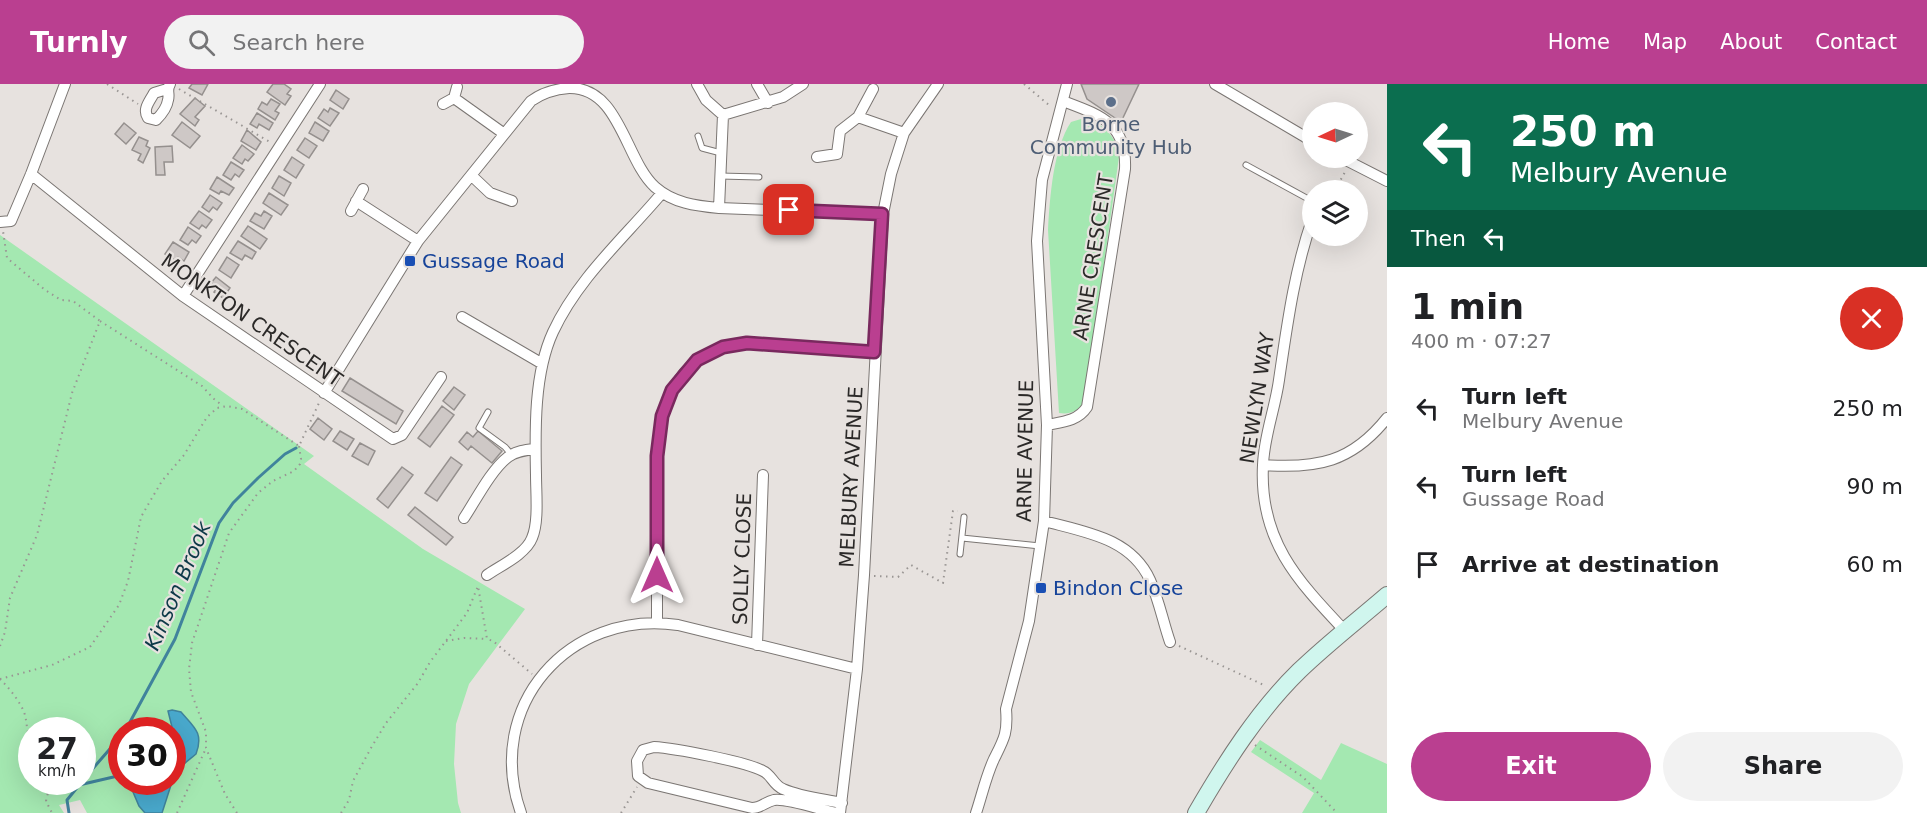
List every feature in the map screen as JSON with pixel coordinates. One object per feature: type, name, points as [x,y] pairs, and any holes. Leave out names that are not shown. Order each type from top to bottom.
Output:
[{"type":"street","points":[[4,222],[31,174],[65,84]]},
{"type":"street","points":[[183,296],[320,84]]},
{"type":"street","points":[[697,84],[706,100],[723,116],[719,208]]},
{"type":"street","points":[[757,84],[768,103]]},
{"type":"street","points":[[723,116],[768,103],[783,97],[803,84]]},
{"type":"street","name":"MELBURY AVENUE","points":[[839,810],[857,669],[864,575],[882,214],[904,133],[939,84]]},
{"type":"street","name":"ARNE AVENUE","points":[[976,813],[994,759],[1002,747],[1007,724],[1006,710],[1029,621],[1044,521],[1047,425],[1037,241],[1042,180],[1066,84]]},
{"type":"street","points":[[1215,84],[1302,135]]},
{"type":"street","points":[[170,86],[168,101],[160,116],[156,120],[148,118],[146,109],[154,93],[170,86]]},
{"type":"street","points":[[324,393],[418,241],[472,176],[503,133],[537,97],[572,88],[587,91],[598,98],[610,112],[646,178],[662,193],[675,200],[719,208],[882,214]]},
{"type":"street","points":[[817,157],[837,154],[840,131],[858,117],[873,89]]},
{"type":"street","points":[[444,104],[456,92],[503,133]]},
{"type":"street","name":"ARNE CRESCENT","points":[[1047,425],[1072,420],[1084,412],[1087,407],[1125,169],[1124,146],[1116,129],[1094,112],[1063,100]]},
{"type":"street","points":[[858,117],[904,133]]},
{"type":"street","points":[[1362,168],[1387,181]]},
{"type":"street","name":"MONKTON CRESCENT","points":[[31,174],[183,296],[393,439],[402,435],[441,377]]},
{"type":"street","points":[[472,176],[490,193],[512,201]]},
{"type":"street","points":[[363,189],[353,206],[418,241]]},
{"type":"street","points":[[487,575],[517,555],[532,539],[536,514],[535,449],[541,363],[553,332],[572,297],[618,241],[662,193]]},
{"type":"street","name":"NEWLYN WAY","points":[[1303,246],[1293,287],[1279,384],[1263,465],[1264,494],[1269,522],[1292,572],[1345,631]]},
{"type":"street","points":[[462,317],[541,363]]},
{"type":"street","points":[[657,622],[657,456],[662,416],[672,390],[684,373],[697,360],[723,347],[747,343],[874,352]]},
{"type":"street","points":[[1263,465],[1308,466],[1337,459],[1356,448],[1387,418]]},
{"type":"street","points":[[464,518],[496,471],[512,455],[535,449]]},
{"type":"street","name":"SOLLY CLOSE","points":[[757,645],[763,475]]},
{"type":"street","points":[[1044,521],[1104,537],[1134,556],[1150,579],[1170,642]]},
{"type":"street","points":[[1196,813],[1245,738],[1280,692],[1299,671],[1387,596]]},
{"type":"street","points":[[521,813],[512,766],[514,742],[526,699],[538,679],[553,662],[587,639],[610,629],[657,622],[678,625],[857,669]]},
{"type":"street","points":[[647,748],[660,748],[760,769],[766,772],[777,786],[839,810],[784,800],[774,800],[758,808],[752,808],[641,780],[637,771],[639,756],[647,748]]},
{"type":"lane","points":[[698,136],[702,148],[721,153]]},
{"type":"lane","points":[[1246,165],[1302,196]]},
{"type":"lane","points":[[720,176],[759,177]]},
{"type":"lane","points":[[488,412],[479,428],[512,455]]},
{"type":"lane","points":[[960,554],[964,517]]},
{"type":"lane","points":[[962,538],[1040,546]]},
{"type":"lane","points":[[774,800],[777,786]]},
{"type":"path","points":[[108,84],[146,109]]},
{"type":"path","points":[[1024,84],[1059,113]]},
{"type":"path","points":[[170,86],[279,148]]},
{"type":"path","points":[[4,222],[7,258],[45,290],[61,300],[73,301],[201,386],[223,406],[242,409],[254,415],[299,446]]},
{"type":"path","points":[[0,646],[5,632],[10,598],[37,535],[72,393],[100,321]]},
{"type":"path","points":[[237,813],[225,794],[206,748],[206,732],[191,692],[189,669],[192,644],[229,533],[258,493],[273,481],[294,471],[300,464],[299,446],[324,393]]},
{"type":"path","points":[[24,717],[12,692],[0,679],[52,664],[90,647],[119,605],[128,581],[141,517],[162,481],[184,455],[207,417],[217,408],[227,405]]},
{"type":"path","points":[[864,575],[898,577],[911,565],[943,583],[953,511],[965,512],[964,517]]},
{"type":"path","points":[[341,813],[349,800],[353,781],[386,723],[418,683],[466,613],[478,586],[487,639]]},
{"type":"path","points":[[444,642],[464,638],[493,641],[538,679]]},
{"type":"path","points":[[1170,642],[1280,692]]},
{"type":"path","points":[[1245,738],[1303,777],[1337,813]]},
{"type":"path","points":[[177,813],[206,748]]},
{"type":"path","points":[[621,813],[641,780]]},
{"type":"path","points":[[47,795],[46,801],[52,812]]},
{"type":"green space","points":[[1081,119],[1102,126],[1112,136],[1119,157],[1085,400],[1075,411],[1059,413],[1048,230],[1050,203],[1060,146],[1071,122]]},
{"type":"green space","points":[[0,235],[314,456],[304,464],[423,549],[525,609],[469,684],[456,724],[454,764],[461,813],[87,813],[80,800],[59,805],[64,813],[0,813]]},
{"type":"green space","points":[[1260,740],[1321,780],[1341,743],[1387,764],[1387,813],[1302,813],[1314,793],[1251,752]]},
{"type":"water","points":[[168,711],[181,712],[186,717],[170,717]]},
{"type":"water","points":[[186,718],[198,735],[196,754],[186,763]]},
{"type":"water","points":[[134,795],[168,795],[162,813],[145,813]]},
{"type":"building","points":[[192,84],[208,84],[202,95],[189,88]]},
{"type":"building","points":[[273,84],[284,84],[291,89],[287,94],[291,96],[285,105],[267,92]]},
{"type":"building","name":"Borne Community Hub","points":[[1081,84],[1139,84],[1121,122],[1087,99]]},
{"type":"building","points":[[336,90],[349,99],[343,109],[330,100]]},
{"type":"building","points":[[195,98],[205,106],[195,117],[199,120],[195,126],[180,114]]},
{"type":"building","points":[[271,99],[280,104],[275,111],[279,113],[275,120],[258,109],[262,102],[267,105]]},
{"type":"building","points":[[330,108],[339,113],[330,126],[318,118],[324,109],[328,112]]},
{"type":"building","points":[[257,113],[273,123],[269,130],[259,124],[257,128],[250,124]]},
{"type":"building","points":[[182,122],[200,136],[190,148],[172,135]]},
{"type":"building","points":[[315,122],[329,131],[323,141],[309,133]]},
{"type":"building","points":[[124,123],[136,133],[126,144],[115,134]]},
{"type":"building","points":[[247,130],[261,142],[256,150],[241,141]]},
{"type":"building","points":[[139,137],[148,141],[146,146],[150,148],[143,163],[138,160],[141,154],[132,150]]},
{"type":"building","points":[[305,138],[317,146],[309,158],[297,150]]},
{"type":"building","points":[[242,145],[254,154],[248,161],[245,159],[242,164],[233,158]]},
{"type":"building","points":[[172,146],[173,162],[164,162],[165,175],[156,175],[155,147]]},
{"type":"building","points":[[292,157],[304,165],[296,178],[284,170]]},
{"type":"building","points":[[231,162],[244,170],[239,177],[235,174],[231,180],[223,175]]},
{"type":"building","points":[[279,176],[291,183],[284,196],[272,188]]},
{"type":"building","points":[[217,177],[234,188],[229,195],[221,191],[219,194],[210,189]]},
{"type":"building","points":[[269,193],[288,205],[281,215],[263,203]]},
{"type":"building","points":[[210,195],[222,203],[217,210],[213,207],[209,212],[202,207]]},
{"type":"building","points":[[199,211],[212,220],[206,228],[202,225],[199,229],[190,223]]},
{"type":"building","points":[[264,211],[272,216],[264,229],[250,221],[255,213],[261,216]]},
{"type":"building","points":[[248,226],[267,239],[260,249],[241,236]]},
{"type":"building","points":[[188,227],[201,236],[196,243],[192,240],[188,245],[180,240]]},
{"type":"building","points":[[238,241],[256,252],[252,259],[245,255],[242,260],[230,253]]},
{"type":"building","points":[[173,242],[189,252],[184,261],[178,257],[176,261],[165,254]]},
{"type":"building","points":[[227,257],[239,265],[231,278],[219,270]]},
{"type":"building","points":[[216,277],[230,288],[223,298],[214,292],[217,288],[211,283]]},
{"type":"building","points":[[350,378],[403,411],[396,424],[342,391]]},
{"type":"building","points":[[454,387],[465,395],[454,410],[443,401]]},
{"type":"building","points":[[442,406],[454,415],[430,447],[418,438]]},
{"type":"building","points":[[318,418],[332,429],[324,440],[310,429]]},
{"type":"building","points":[[340,431],[354,439],[347,450],[333,441]]},
{"type":"building","points":[[478,431],[502,451],[492,463],[471,446],[468,450],[459,442],[467,432],[473,437]]},
{"type":"building","points":[[360,443],[375,451],[368,465],[352,456]]},
{"type":"building","points":[[451,457],[462,465],[437,501],[425,493]]},
{"type":"building","points":[[402,467],[413,475],[388,508],[377,499]]},
{"type":"building","points":[[415,507],[453,537],[446,545],[408,515]]},
{"type":"waterway","name":"Kinson Brook","points":[[133,717],[175,639],[219,523],[233,503],[258,478],[285,454],[296,448]]},
{"type":"waterway","name":"Kinson Brook","points":[[96,765],[108,751]]},
{"type":"waterway","name":"Kinson Brook","points":[[96,781],[108,778]]},
{"type":"waterway","points":[[69,813],[67,800],[71,795]]},
{"type":"place","name":"Borne Community Hub","points":[[1111,102]]},
{"type":"place","name":"Gussage Road","points":[[410,261]]},
{"type":"place","name":"Bindon Close","points":[[1041,588]]},
{"type":"route","points":[[657,575],[657,456],[662,416],[672,390],[684,373],[697,360],[723,347],[747,343],[874,352],[882,214],[789,210]]}]
